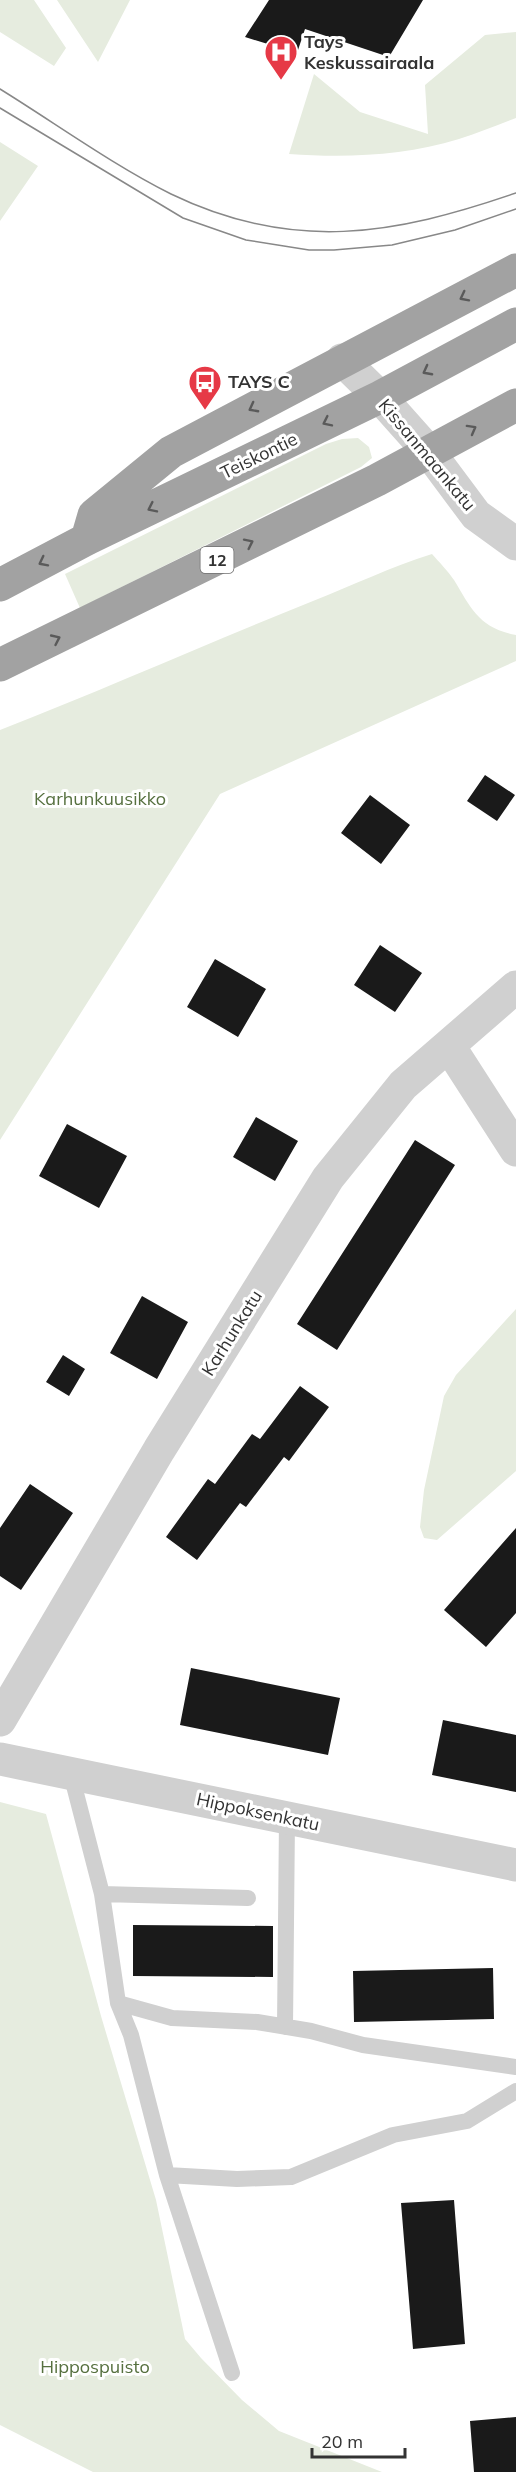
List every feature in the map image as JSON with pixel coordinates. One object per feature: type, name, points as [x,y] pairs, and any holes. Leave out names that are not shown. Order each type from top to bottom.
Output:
[{"type":"highway","points":[[87,539],[94,515],[171,452],[516,270]]},
{"type":"highway","name":"Teiskontie","points":[[0,585],[87,539],[380,397],[516,324]]},
{"type":"highway","name":"12","points":[[1,660],[100,618],[429,452],[516,405]]},
{"type":"street","name":"Kissanmaankatu","points":[[342,360],[380,397],[429,452],[476,514],[516,544]]},
{"type":"street","name":"Karhunkatu","points":[[0,1720],[159,1450],[327,1178],[403,1085],[516,987]]},
{"type":"street","points":[[449,1046],[516,1150]]},
{"type":"street","name":"Hippoksenkatu","points":[[0,1759],[516,1865]]},
{"type":"lane","points":[[71,1774],[102,1894],[118,2003],[131,2035],[167,2175],[232,2373]]},
{"type":"lane","points":[[285,2026],[287,1818]]},
{"type":"lane","points":[[102,1894],[248,1898]]},
{"type":"lane","points":[[118,2003],[172,2018],[257,2022],[285,2026],[363,2045],[516,2067]]},
{"type":"lane","points":[[167,2175],[237,2179],[291,2177],[393,2135],[467,2121],[516,2091]]},
{"type":"green space","points":[[0,0],[34,0],[66,48],[54,66],[0,32]]},
{"type":"green space","points":[[57,0],[130,0],[98,62]]},
{"type":"green space","points":[[516,32],[516,118],[459,139],[417,149],[332,156],[289,154],[314,74],[360,112],[428,134],[425,85],[485,35]]},
{"type":"green space","points":[[0,142],[38,166],[0,221]]},
{"type":"green space","points":[[358,438],[369,447],[372,458],[361,467],[80,608],[65,574],[326,444],[342,439]]},
{"type":"green space","name":"Karhunkuusikko","points":[[432,554],[452,577],[471,608],[485,622],[503,632],[516,635],[516,661],[220,794],[0,1140],[0,730],[372,576]]},
{"type":"green space","points":[[516,1309],[516,1471],[437,1540],[424,1538],[420,1527],[424,1490],[444,1396],[456,1375]]},
{"type":"green space","name":"Hippospuisto","points":[[0,1802],[46,1814],[101,2016],[156,2200],[185,2339],[242,2400],[279,2431],[382,2472],[93,2472],[0,2425]]},
{"type":"building","points":[[269,0],[423,0],[389,57],[305,29],[297,53],[245,37]]},
{"type":"building","points":[[485,775],[515,795],[497,821],[467,801]]},
{"type":"building","points":[[370,795],[410,825],[381,864],[341,833]]},
{"type":"building","points":[[380,945],[422,973],[395,1012],[354,985]]},
{"type":"building","points":[[215,959],[266,989],[238,1037],[187,1007]]},
{"type":"building","points":[[256,1117],[298,1141],[275,1181],[233,1157]]},
{"type":"building","points":[[67,1124],[127,1156],[99,1208],[39,1176]]},
{"type":"building","points":[[415,1140],[455,1165],[337,1350],[297,1324]]},
{"type":"building","points":[[142,1296],[188,1322],[157,1379],[110,1353]]},
{"type":"building","points":[[63,1355],[85,1369],[69,1396],[46,1382]]},
{"type":"building","points":[[300,1386],[329,1407],[289,1461],[284,1457],[246,1507],[240,1503],[197,1560],[166,1537],[208,1479],[215,1484],[252,1434],[260,1439]]},
{"type":"building","points":[[30,1484],[73,1513],[21,1590],[0,1576],[0,1528]]},
{"type":"building","points":[[516,1528],[516,1613],[486,1647],[444,1610]]},
{"type":"building","points":[[191,1668],[340,1698],[328,1755],[180,1725]]},
{"type":"building","points":[[443,1720],[516,1735],[516,1792],[432,1775]]},
{"type":"building","points":[[133,1925],[273,1926],[273,1977],[133,1976]]},
{"type":"building","points":[[493,1968],[494,2019],[354,2022],[353,1971]]},
{"type":"building","points":[[454,2200],[465,2344],[413,2349],[401,2203]]},
{"type":"building","points":[[516,2417],[516,2472],[474,2472],[470,2421]]},
{"type":"tram line","points":[[0,89],[149,183],[216,213],[259,225],[302,231],[344,231],[385,227],[471,208],[516,193]]},
{"type":"tram line","points":[[0,108],[183,218],[246,240],[309,250],[392,245],[455,230],[516,209]]},
{"type":"place","name":"Tays Keskussairaala","points":[[281,81]]},
{"type":"place","name":"TAYS C","points":[[205,411]]}]
